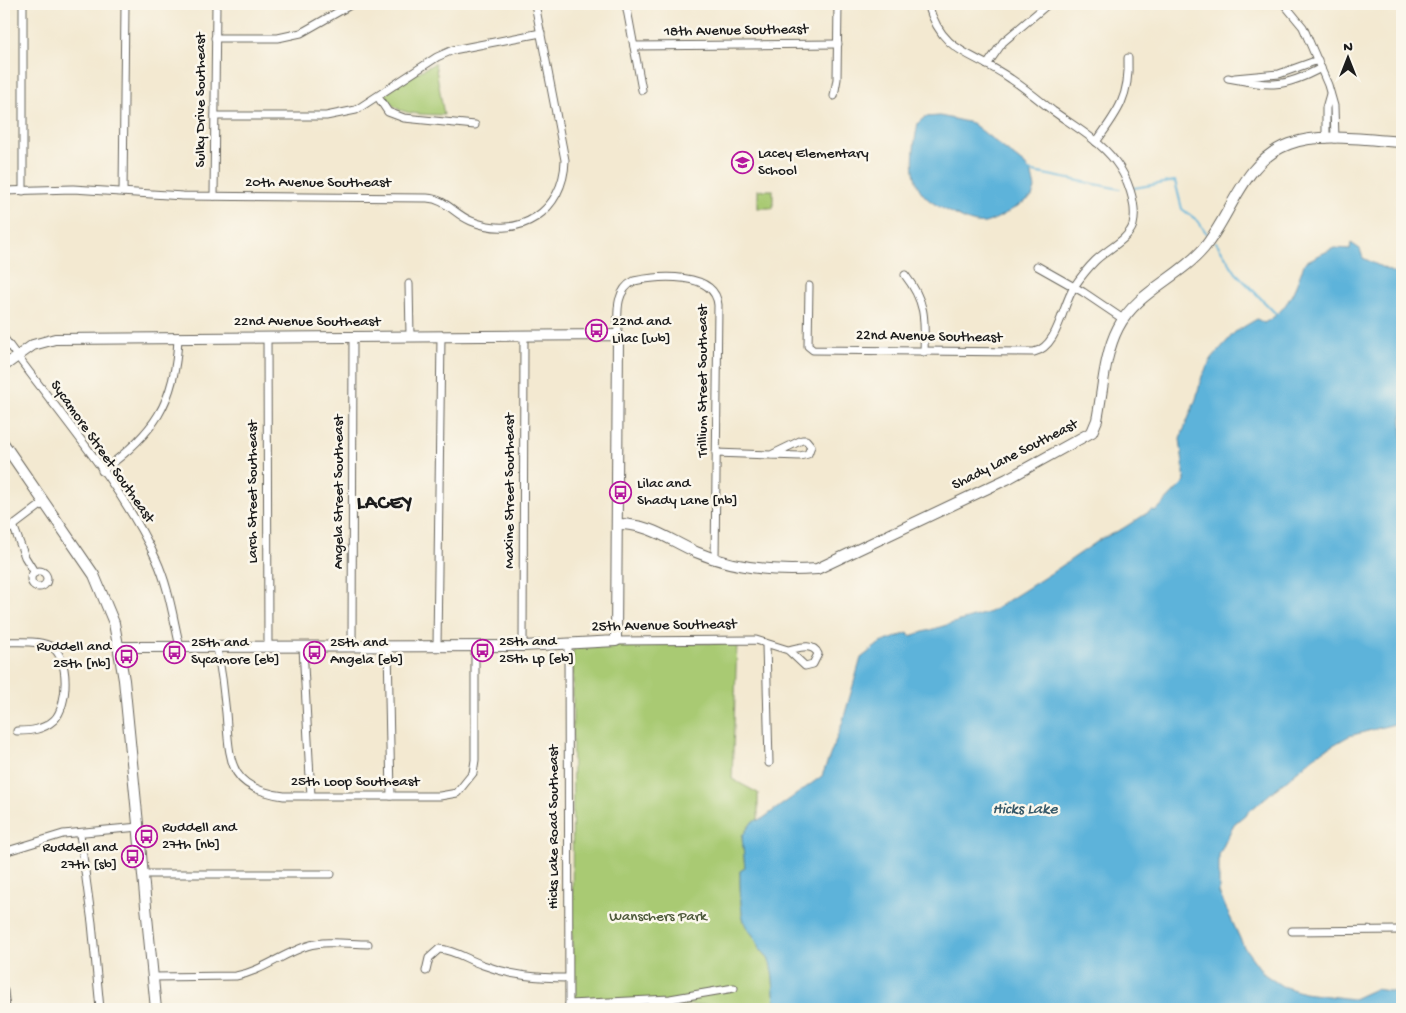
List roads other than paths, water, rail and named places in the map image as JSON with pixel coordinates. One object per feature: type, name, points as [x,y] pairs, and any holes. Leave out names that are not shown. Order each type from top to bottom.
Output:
[{"type":"street","points":[[23,4],[23,191]]},
{"type":"street","points":[[123,192],[125,4]]},
{"type":"street","name":"Sulky Drive Southeast","points":[[214,196],[216,4]]},
{"type":"street","points":[[216,38],[278,38],[302,34],[352,4]]},
{"type":"street","points":[[215,116],[326,116],[356,110],[437,57],[453,50],[541,33],[535,4]]},
{"type":"street","points":[[626,4],[642,90]]},
{"type":"street","points":[[834,96],[838,44],[838,4]]},
{"type":"street","points":[[928,4],[936,24],[949,43],[971,58],[1010,78],[1096,142],[1115,162],[1126,181],[1134,222],[1131,230],[1095,261],[1074,287]]},
{"type":"street","points":[[987,65],[1003,42],[1048,4]]},
{"type":"street","points":[[1284,4],[1303,26],[1330,93],[1326,108],[1331,139]]},
{"type":"street","name":"20th Avenue Southeast","points":[[4,191],[74,189],[214,196],[435,198],[470,221],[493,228],[505,228],[531,221],[556,196],[565,172],[564,150],[541,33]]},
{"type":"street","name":"18th Avenue Southeast","points":[[634,46],[838,44]]},
{"type":"street","points":[[1096,142],[1123,104],[1128,82],[1128,58]]},
{"type":"street","points":[[1318,60],[1278,74],[1228,78],[1266,85],[1282,84],[1297,81],[1321,68]]},
{"type":"street","points":[[378,97],[388,112],[404,118],[475,125]]},
{"type":"street","name":"Shady Lane Southeast","points":[[617,524],[635,524],[658,532],[694,551],[715,559],[764,568],[803,570],[826,566],[1007,479],[1086,438],[1092,432],[1097,420],[1111,349],[1123,319],[1141,300],[1201,251],[1259,163],[1288,144],[1310,139],[1402,142]]},
{"type":"street","points":[[1037,266],[1074,287],[1123,319]]},
{"type":"street","points":[[905,275],[915,288],[923,309],[924,352]]},
{"type":"street","name":"Trillium Street Southeast","points":[[618,335],[618,307],[621,293],[626,285],[634,281],[659,279],[698,281],[710,287],[717,298],[715,559]]},
{"type":"street","points":[[409,284],[410,336]]},
{"type":"street","name":"22nd Avenue Southeast","points":[[809,286],[808,346],[813,350],[924,352],[1034,352],[1045,348],[1053,335],[1074,287]]},
{"type":"street","points":[[616,641],[618,335]]},
{"type":"street","name":"22nd Avenue Southeast","points":[[4,366],[33,345],[55,339],[618,335]]},
{"type":"street","name":"Angela Street Southeast","points":[[352,647],[353,336]]},
{"type":"street","points":[[437,647],[441,336]]},
{"type":"street","name":"Maxine Street Southeast","points":[[523,646],[524,336]]},
{"type":"street","name":"Larch Street Southeast","points":[[267,337],[268,647]]},
{"type":"street","name":"Sycamore Street Southeast","points":[[4,338],[102,472],[146,538],[157,561],[170,598],[180,647]]},
{"type":"street","points":[[102,472],[139,442],[154,425],[172,386],[177,366],[178,338]]},
{"type":"street","points":[[716,454],[800,456],[808,454],[811,446],[806,440],[802,440],[771,455]]},
{"type":"street","points":[[4,444],[94,575],[104,595],[119,647],[139,827],[156,1009]]},
{"type":"street","points":[[4,533],[45,502]]},
{"type":"street","points":[[13,525],[25,557],[35,573]]},
{"type":"street","name":"25th Avenue Southeast","points":[[119,647],[523,646],[616,641],[712,639],[756,640],[766,645],[788,650]]},
{"type":"street","points":[[4,642],[50,646],[58,652],[64,664],[65,684],[60,712],[42,728],[17,731]]},
{"type":"street","name":"Hicks Lake Road Southeast","points":[[568,644],[569,1007]]},
{"type":"street","points":[[766,645],[769,764]]},
{"type":"street","name":"25th Loop Southeast","points":[[217,647],[229,752],[235,772],[246,784],[262,793],[284,796],[440,796],[457,793],[473,773],[475,760],[475,646]]},
{"type":"street","points":[[303,647],[311,796]]},
{"type":"street","points":[[388,647],[391,796]]},
{"type":"street","points":[[4,852],[63,834],[80,834],[139,827]]},
{"type":"street","points":[[80,834],[92,923],[100,1009]]},
{"type":"street","points":[[143,874],[331,874]]},
{"type":"street","points":[[1292,931],[1402,930]]},
{"type":"street","points":[[154,977],[236,976],[249,974],[308,945],[333,943],[368,944]]},
{"type":"street","points":[[426,971],[429,958],[439,949],[454,952],[482,965],[523,977],[568,978]]},
{"type":"street","points":[[569,1007],[670,999],[734,988]]},
{"type":"street","points":[[4,991],[6,1009]]},
{"type":"water","points":[[940,116],[972,123],[1025,165],[1032,175],[1035,188],[1032,197],[1009,212],[985,223],[963,219],[929,200],[918,187],[915,178],[913,160],[915,140],[918,123],[925,117]]},
{"type":"water","name":"Hicks Lake","points":[[1351,243],[1360,249],[1363,258],[1402,277],[1402,722],[1349,736],[1319,753],[1234,824],[1219,855],[1219,893],[1244,947],[1264,974],[1282,986],[1304,993],[1353,999],[1375,989],[1402,993],[1402,1009],[776,1009],[782,1007],[776,1004],[769,960],[759,949],[756,940],[743,919],[740,871],[745,868],[742,836],[753,821],[762,819],[822,776],[842,724],[861,658],[880,643],[908,633],[910,636],[990,612],[1101,539],[1122,529],[1152,510],[1156,511],[1185,481],[1180,439],[1196,399],[1202,376],[1212,358],[1235,332],[1257,319],[1264,323],[1280,311],[1290,297],[1305,262],[1334,248],[1350,249]]},
{"type":"waterway","points":[[1028,171],[1120,189]]},
{"type":"waterway","points":[[1134,188],[1175,181],[1182,209],[1198,221],[1207,234]]},
{"type":"waterway","points":[[1216,242],[1236,273],[1279,317]]},
{"type":"place","name":"Lacey Elementary School","points":[[742,163]]},
{"type":"place","name":"22nd and Lilac [wb]","points":[[596,331]]},
{"type":"place","name":"Lilac and Shady Lane [nb]","points":[[621,493]]},
{"type":"place","name":"25th and 25th Lp [eb]","points":[[483,651]]},
{"type":"place","name":"25th and Sycamore [eb]","points":[[175,652]]},
{"type":"place","name":"25th and Angela [eb]","points":[[314,652]]},
{"type":"place","name":"Ruddell and 25th [nb]","points":[[127,656]]},
{"type":"place","name":"Ruddell and 27th [nb]","points":[[146,837]]},
{"type":"place","name":"Ruddell and 27th [sb]","points":[[133,857]]},
{"type":"district","name":"LACEY","points":[[385,504]]},
{"type":"park label","name":"Wanschers Park","points":[[658,917]]}]
